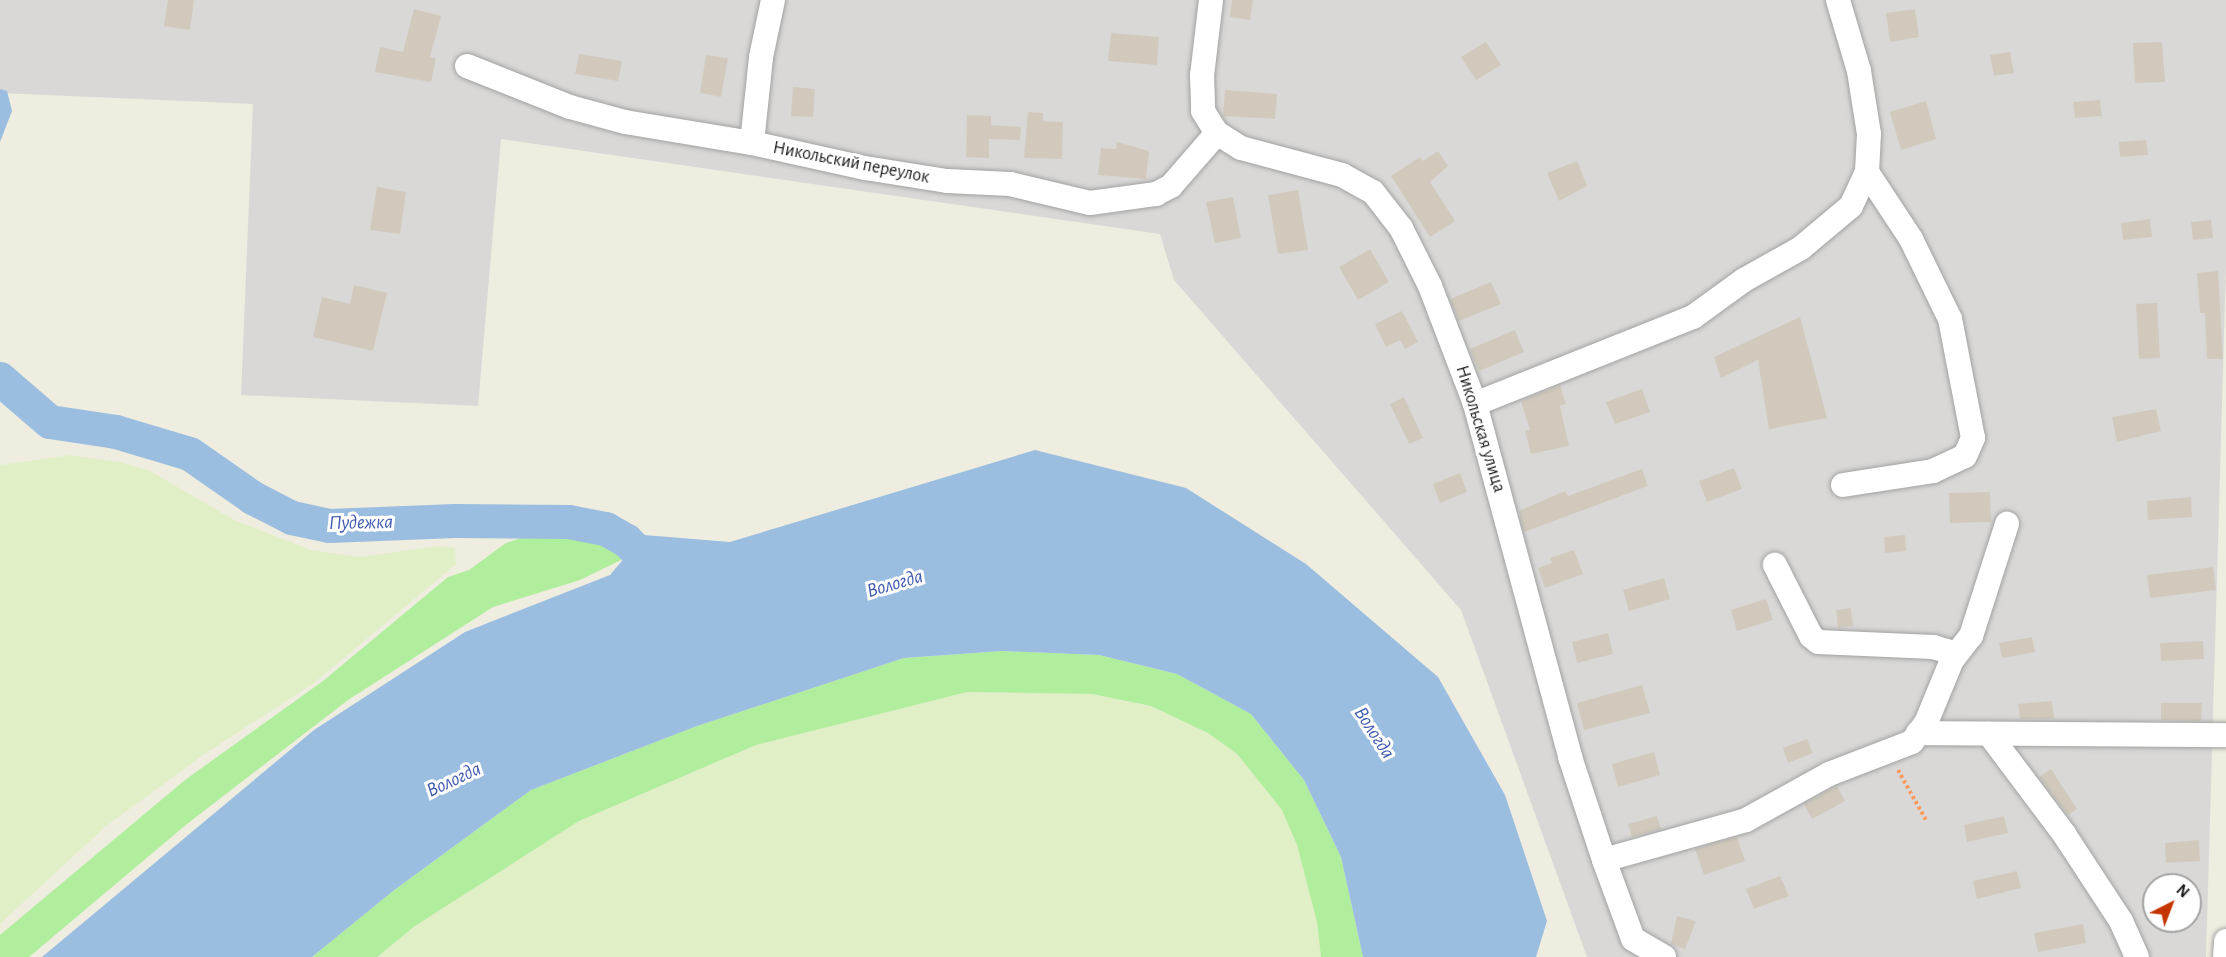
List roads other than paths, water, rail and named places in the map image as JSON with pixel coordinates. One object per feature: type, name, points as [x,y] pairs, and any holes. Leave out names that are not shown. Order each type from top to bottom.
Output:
[{"type":"street","points":[[752,143],[761,57],[773,0]]},
{"type":"street","points":[[1211,0],[1202,75],[1203,111],[1217,133]]},
{"type":"street","points":[[1475,404],[1693,317],[1827,228],[1851,206],[1867,172],[1865,102],[1838,0]]},
{"type":"street","name":"Никольский переулок","points":[[467,66],[570,107],[614,119],[752,143],[865,168],[947,181],[1010,184],[1090,203],[1156,194],[1171,186],[1217,133]]},
{"type":"street","name":"Никольская улица","points":[[1217,133],[1241,148],[1342,175],[1373,192],[1401,228],[1430,286],[1475,404],[1570,757],[1632,948],[1664,957]]},
{"type":"street","points":[[1843,485],[1933,471],[1965,456],[1973,438],[1950,319],[1911,239],[1867,172]]},
{"type":"street","points":[[1604,860],[1746,820],[1829,774],[1912,742],[1952,660],[1971,636],[2007,524]]},
{"type":"street","points":[[1775,565],[1811,636],[1818,642],[1933,647],[1947,651],[1952,660]]},
{"type":"street","points":[[1918,733],[2226,735]]},
{"type":"street","points":[[1989,734],[2121,921],[2137,957]]},
{"type":"street","points":[[2225,957],[2226,941]]},
{"type":"water","points":[[0,89],[7,91],[12,111],[0,142]]},
{"type":"water","name":"Вологда","points":[[1035,450],[1186,488],[1306,564],[1438,677],[1505,795],[1547,921],[1536,957],[1363,957],[1341,857],[1304,780],[1251,714],[1177,674],[1099,655],[1002,651],[904,658],[697,726],[531,790],[393,891],[312,957],[42,957],[314,730],[465,632],[610,575],[644,535],[730,542]]},
{"type":"waterway","name":"Пудежка","points":[[0,379],[50,422],[116,432],[190,454],[253,498],[292,518],[330,526],[455,521],[569,522],[606,529],[627,541],[666,581]]}]
